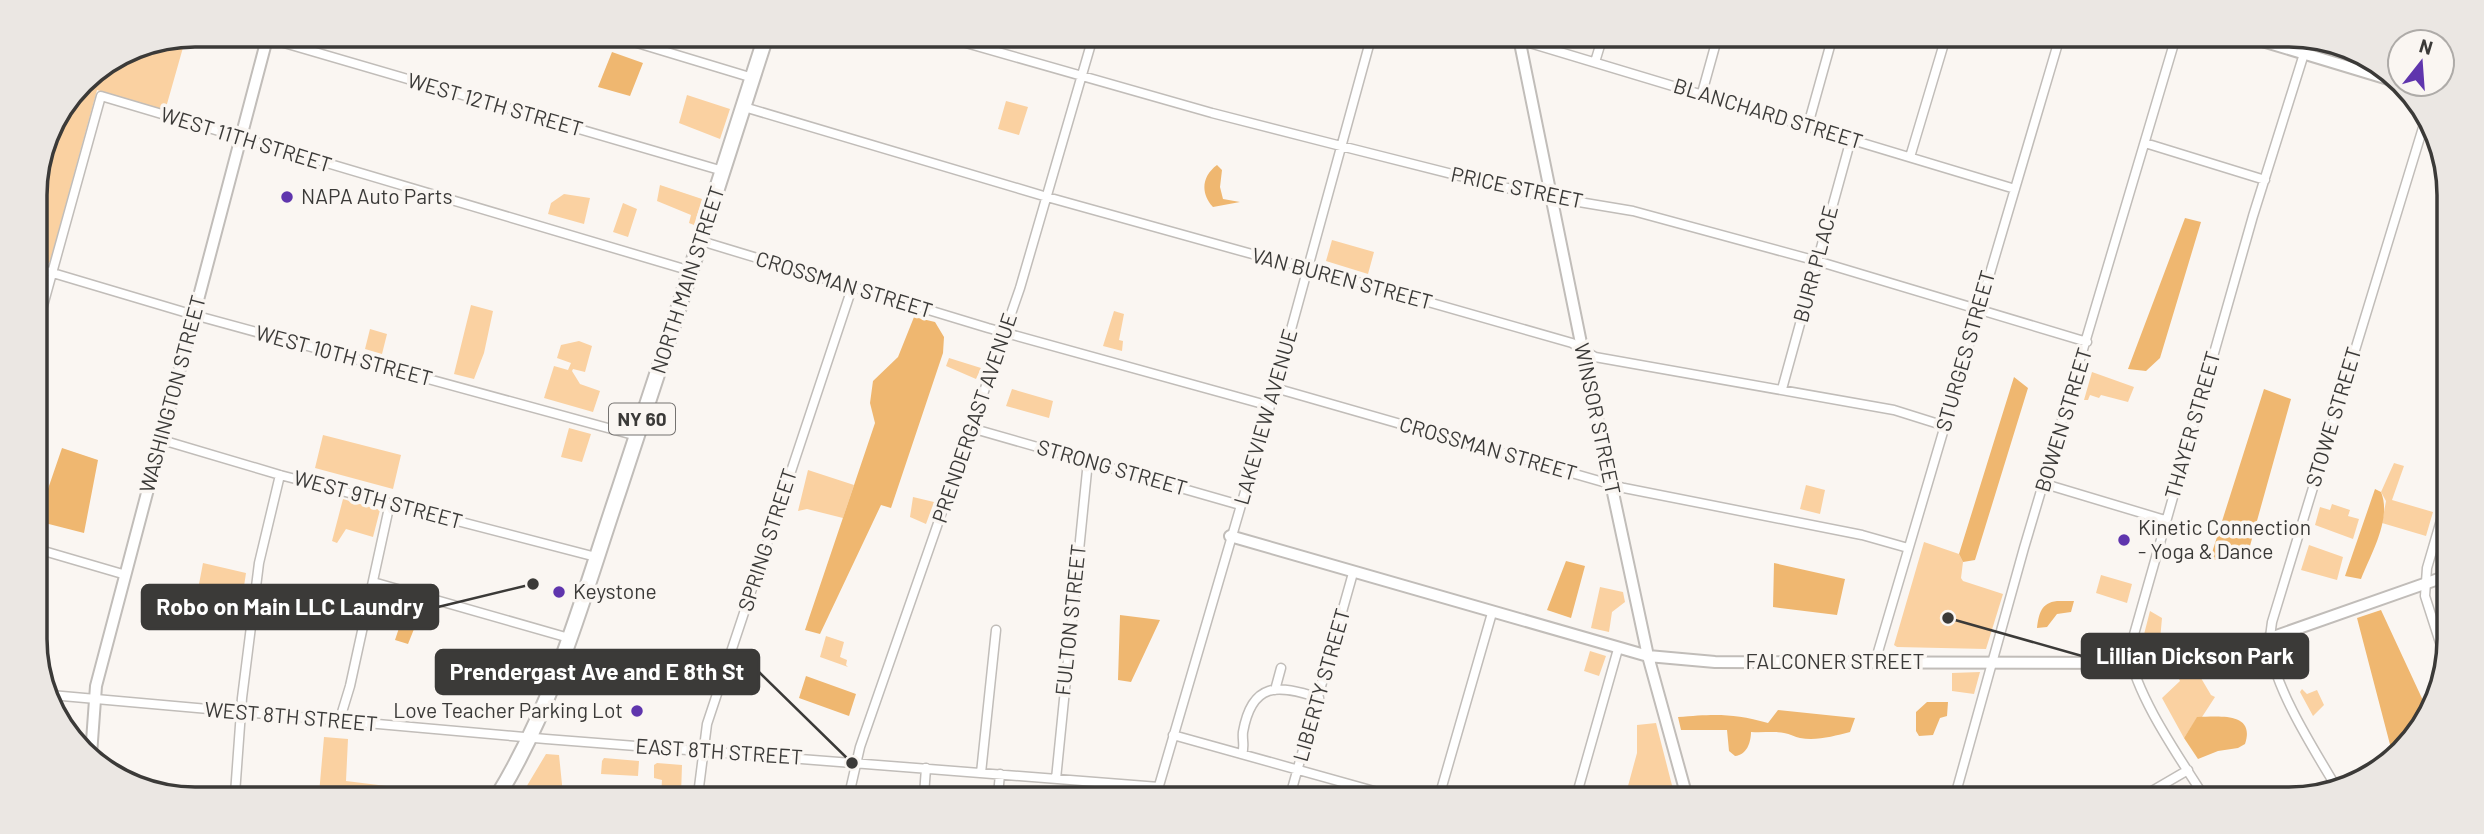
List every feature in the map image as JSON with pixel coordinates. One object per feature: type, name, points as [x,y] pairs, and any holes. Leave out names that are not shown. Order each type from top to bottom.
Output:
[{"type":"highway","name":"NORTH MAIN STREET","points":[[503,787],[531,737],[550,695],[763,47]]},
{"type":"street","name":"WASHINGTON STREET","points":[[92,744],[96,686],[265,47]]},
{"type":"street","name":"WEST 12TH STREET","points":[[302,47],[723,172]]},
{"type":"street","points":[[650,47],[753,78]]},
{"type":"street","name":"PRICE STREET","points":[[989,47],[1081,76],[1341,146],[1551,197],[1633,211],[1816,261],[2087,342]]},
{"type":"street","name":"PRENDERGAST AVENUE","points":[[851,787],[855,763],[1005,332],[1090,47]]},
{"type":"street","name":"LAKEVIEW AVENUE","points":[[1158,787],[1270,406],[1369,47]]},
{"type":"street","name":"WINSOR STREET","points":[[1521,47],[1648,656],[1684,786]]},
{"type":"street","name":"BLANCHARD STREET","points":[[1545,47],[2015,189]]},
{"type":"street","points":[[1595,62],[1600,47]]},
{"type":"street","points":[[1702,93],[1715,47]]},
{"type":"street","points":[[1808,125],[1830,47]]},
{"type":"street","points":[[1910,157],[1943,47]]},
{"type":"street","name":"STURGES STREET","points":[[1875,663],[2057,47]]},
{"type":"street","name":"BOWEN STREET","points":[[1959,786],[1992,663],[2173,47]]},
{"type":"street","points":[[2283,47],[2374,75]]},
{"type":"street","name":"THAYER STREET","points":[[2131,663],[2129,652],[2132,638],[2165,520],[2264,180],[2305,49]]},
{"type":"street","name":"WEST 11TH STREET","points":[[51,272],[101,96],[691,271]]},
{"type":"street","name":"VAN BUREN STREET","points":[[744,107],[1047,197],[1572,343],[1595,357],[1894,410],[1945,426]]},
{"type":"street","name":"STOWE STREET","points":[[2332,780],[2288,699],[2273,663],[2270,638],[2272,622],[2421,130]]},
{"type":"street","name":"BURR PLACE","points":[[1783,389],[1851,139]]},
{"type":"street","points":[[2145,143],[2264,180]]},
{"type":"street","name":"CROSSMAN STREET","points":[[701,241],[988,328],[1270,406]]},
{"type":"street","name":"WEST 10TH STREET","points":[[48,271],[194,315],[637,436]]},
{"type":"street","points":[[48,285],[51,272]]},
{"type":"street","name":"SPRING STREET","points":[[699,787],[707,724],[852,288]]},
{"type":"street","name":"CROSSMAN STREET","points":[[1275,388],[1611,484],[1862,535],[1908,548]]},
{"type":"street","name":"STRONG STREET","points":[[971,428],[1240,505]]},
{"type":"street","name":"WEST 9TH STREET","points":[[162,440],[280,475],[596,558]]},
{"type":"street","name":"FULTON STREET","points":[[1056,779],[1088,461]]},
{"type":"street","points":[[236,787],[241,713],[259,563],[280,475]]},
{"type":"street","points":[[2045,484],[2165,520]]},
{"type":"street","points":[[339,722],[350,686],[390,503]]},
{"type":"street","points":[[2437,534],[2427,568],[2424,596],[2437,636]]},
{"type":"street","name":"FALCONER STREET","points":[[1230,536],[1618,649],[1648,656],[1715,662],[2171,663],[2203,659],[2270,638],[2437,580]]},
{"type":"street","points":[[47,552],[125,575]]},
{"type":"street","name":"LIBERTY STREET","points":[[1293,786],[1353,573]]},
{"type":"street","points":[[373,582],[569,638]]},
{"type":"street","points":[[1442,786],[1492,613]]},
{"type":"street","points":[[981,773],[996,630]]},
{"type":"street","points":[[1579,786],[1618,649]]},
{"type":"street","points":[[2131,663],[2153,710],[2197,786]]},
{"type":"street","points":[[1275,690],[1281,668]]},
{"type":"street","points":[[1242,754],[1244,732],[1252,703],[1259,695],[1275,690],[1319,698]]},
{"type":"street","name":"WEST 8TH STREET","points":[[59,696],[531,737]]},
{"type":"street","points":[[1173,735],[1357,786]]},
{"type":"street","name":"EAST 8TH STREET","points":[[531,737],[999,774],[1120,787]]},
{"type":"street","points":[[925,787],[926,768]]},
{"type":"street","points":[[2160,786],[2188,770]]},
{"type":"street","points":[[998,787],[999,774]]},
{"type":"shaded area","points":[[183,48],[165,111],[97,90],[48,263],[49,176],[52,157],[72,113],[98,84],[121,67],[157,52]]},
{"type":"shaded area","points":[[612,52],[643,63],[630,96],[598,87]]},
{"type":"shaded area","points":[[687,95],[730,109],[720,139],[679,123]]},
{"type":"shaded area","points":[[1006,101],[1028,107],[1019,135],[998,129]]},
{"type":"shaded area","points":[[1217,165],[1222,170],[1220,187],[1223,199],[1240,202],[1213,207],[1209,202],[1204,185],[1208,174]]},
{"type":"shaded area","points":[[660,185],[702,199],[694,225],[689,223],[691,215],[657,201]]},
{"type":"shaded area","points":[[564,194],[590,198],[584,224],[548,214],[551,203]]},
{"type":"shaded area","points":[[623,203],[637,209],[628,237],[613,232]]},
{"type":"shaded area","points":[[2185,218],[2201,222],[2160,358],[2146,371],[2128,369]]},
{"type":"shaded area","points":[[1332,240],[1374,252],[1368,274],[1326,261]]},
{"type":"shaded area","points":[[471,305],[493,311],[484,353],[474,379],[454,374]]},
{"type":"shaded area","points":[[1114,311],[1124,314],[1119,340],[1123,341],[1122,351],[1103,346]]},
{"type":"shaded area","points":[[914,317],[935,322],[944,337],[943,353],[891,508],[881,505],[820,634],[805,630],[875,423],[870,403],[873,381],[898,357]]},
{"type":"shaded area","points":[[370,329],[387,334],[382,354],[365,349]]},
{"type":"shaded area","points":[[579,341],[592,346],[585,372],[572,371],[580,384],[600,391],[593,412],[544,398],[554,366],[568,370],[571,363],[557,358],[561,345]]},
{"type":"shaded area","points":[[949,358],[981,368],[976,379],[946,366]]},
{"type":"shaded area","points":[[2092,372],[2134,387],[2128,402],[2101,395],[2099,398],[2090,395],[2088,400],[2084,400]]},
{"type":"shaded area","points":[[2014,377],[2028,388],[1975,560],[1963,562],[1959,554]]},
{"type":"shaded area","points":[[1012,389],[1053,401],[1049,418],[1006,406]]},
{"type":"shaded area","points":[[2264,389],[2291,399],[2248,553],[2229,551],[2222,561],[2210,559]]},
{"type":"shaded area","points":[[569,428],[591,434],[582,462],[561,457]]},
{"type":"shaded area","points":[[323,435],[401,455],[393,489],[315,468]]},
{"type":"shaded area","points":[[62,448],[98,460],[84,533],[47,524],[47,491]]},
{"type":"shaded area","points":[[2394,463],[2404,466],[2392,500],[2433,512],[2426,536],[2382,523],[2386,501],[2381,492]]},
{"type":"shaded area","points":[[808,470],[854,485],[843,518],[807,509],[798,511]]},
{"type":"shaded area","points":[[1806,485],[1825,490],[1820,514],[1800,509]]},
{"type":"shaded area","points":[[2375,489],[2381,492],[2384,502],[2379,536],[2361,579],[2345,576]]},
{"type":"shaded area","points":[[913,497],[934,502],[926,524],[910,517]]},
{"type":"shaded area","points":[[343,499],[380,510],[373,537],[346,529],[337,543],[332,541]]},
{"type":"shaded area","points":[[2332,504],[2350,510],[2348,516],[2359,519],[2353,539],[2315,525],[2320,507],[2330,510]]},
{"type":"shaded area","points":[[1924,542],[1959,554],[1963,562],[1963,581],[2003,594],[1986,649],[1894,645]]},
{"type":"shaded area","points":[[2309,545],[2343,557],[2337,580],[2301,570]]},
{"type":"shaded area","points":[[1566,561],[1585,566],[1571,618],[1547,610]]},
{"type":"shaded area","points":[[203,563],[246,573],[241,606],[196,600]]},
{"type":"shaded area","points":[[1774,563],[1845,579],[1837,615],[1773,607]]},
{"type":"shaded area","points":[[2101,575],[2132,584],[2127,603],[2096,593]]},
{"type":"shaded area","points":[[1600,587],[1623,592],[1625,602],[1612,612],[1609,632],[1591,628]]},
{"type":"shaded area","points":[[409,598],[433,605],[422,609],[408,644],[395,640]]},
{"type":"shaded area","points":[[2074,601],[2071,612],[2057,614],[2047,627],[2037,628],[2042,610],[2047,604]]},
{"type":"shaded area","points":[[2381,610],[2423,700],[2412,721],[2390,746],[2357,618]]},
{"type":"shaded area","points":[[2150,611],[2162,618],[2159,651],[2140,650]]},
{"type":"shaded area","points":[[1120,615],[1160,620],[1131,682],[1118,680]]},
{"type":"shaded area","points":[[826,636],[844,642],[840,657],[847,660],[848,667],[820,657]]},
{"type":"shaded area","points":[[1590,651],[1606,656],[1599,676],[1584,671]]},
{"type":"shaded area","points":[[1980,672],[1974,694],[1952,691],[1952,673]]},
{"type":"shaded area","points":[[2176,673],[2198,673],[2211,695],[2215,697],[2184,738],[2162,698],[2180,681]]},
{"type":"shaded area","points":[[806,676],[856,694],[849,716],[799,698]]},
{"type":"shaded area","points":[[2302,689],[2307,694],[2317,690],[2324,705],[2313,716],[2300,692]]},
{"type":"shaded area","points":[[1927,702],[1948,702],[1947,716],[1940,718],[1933,735],[1919,736],[1916,731],[1916,712]]},
{"type":"shaded area","points":[[1778,710],[1855,718],[1850,732],[1819,738],[1806,739],[1780,732],[1751,732],[1748,747],[1735,756],[1729,751],[1727,730],[1681,730],[1678,717],[1723,715],[1768,723]]},
{"type":"shaded area","points":[[2197,717],[2224,717],[2240,721],[2247,733],[2245,744],[2198,759],[2184,738]]},
{"type":"shaded area","points":[[1656,723],[1672,786],[1628,786],[1637,753],[1637,725]]},
{"type":"shaded area","points":[[324,737],[348,739],[346,781],[394,787],[320,787]]},
{"type":"shaded area","points":[[546,754],[559,755],[562,787],[526,787]]},
{"type":"shaded area","points":[[604,758],[639,761],[638,776],[601,774]]},
{"type":"shaded area","points":[[654,765],[682,765],[681,787],[662,787],[662,780],[654,778]]},
{"type":"place","name":"NAPA Auto Parts","points":[[287,197]]},
{"type":"place","name":"Kinetic Connection - Yoga & Dance","points":[[2124,540]]},
{"type":"place","name":"Robo on Main LLC Laundry","points":[[533,584]]},
{"type":"place","name":"Keystone","points":[[559,592]]},
{"type":"place","name":"Lillian Dickson Park","points":[[1948,618]]},
{"type":"place","name":"Love Teacher Parking Lot","points":[[637,711]]},
{"type":"place","name":"Prendergast Ave and E 8th St","points":[[852,763]]}]
